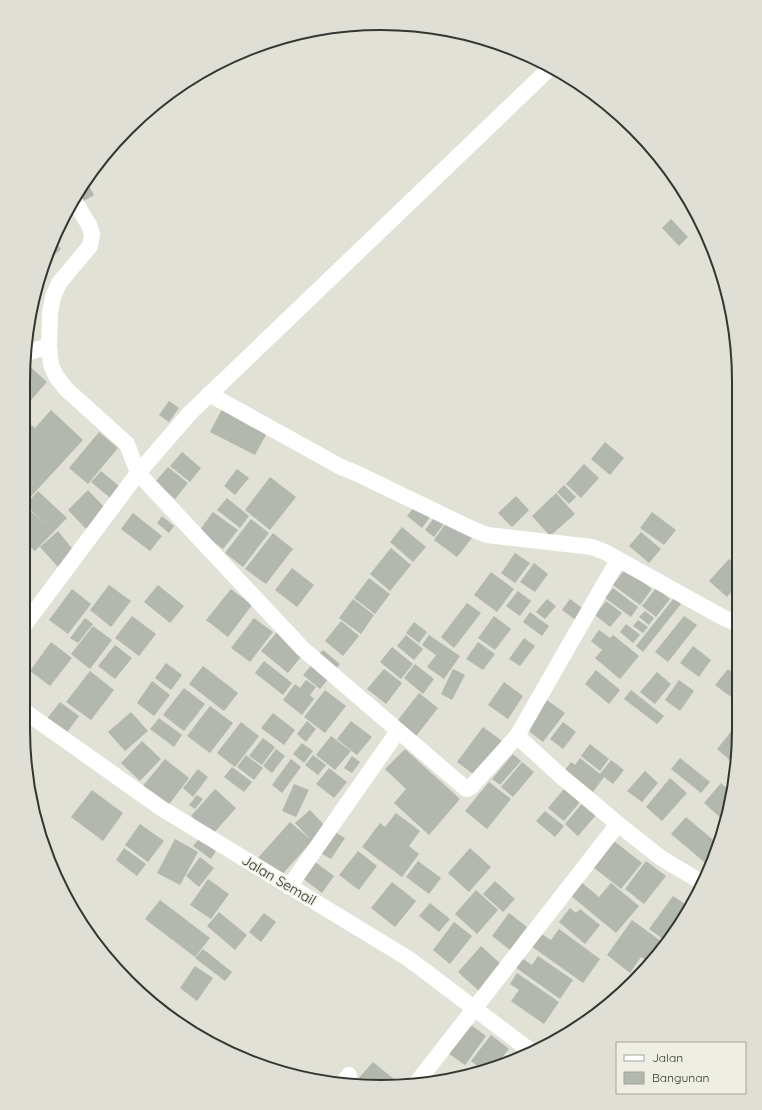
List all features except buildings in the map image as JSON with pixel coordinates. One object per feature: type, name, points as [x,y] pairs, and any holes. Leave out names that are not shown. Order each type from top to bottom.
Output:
[{"type":"street","points":[[30,618],[138,473],[190,414],[209,394],[546,72]]},
{"type":"street","points":[[77,205],[89,225],[92,234],[90,246],[60,283],[53,297],[50,312],[49,346],[51,365],[56,376],[66,390],[127,444],[138,473],[303,649],[467,789],[471,787],[517,736],[618,560]]},
{"type":"street","points":[[32,351],[49,346]]},
{"type":"street","points":[[209,394],[341,467],[472,529],[487,534],[592,547],[732,621]]},
{"type":"street","name":"Jalan Semail","points":[[30,715],[161,808],[409,959],[527,1048]]},
{"type":"street","points":[[289,887],[398,731]]},
{"type":"street","points":[[517,736],[562,777],[618,824],[661,858],[698,880]]},
{"type":"street","points":[[421,1078],[618,824]]}]
